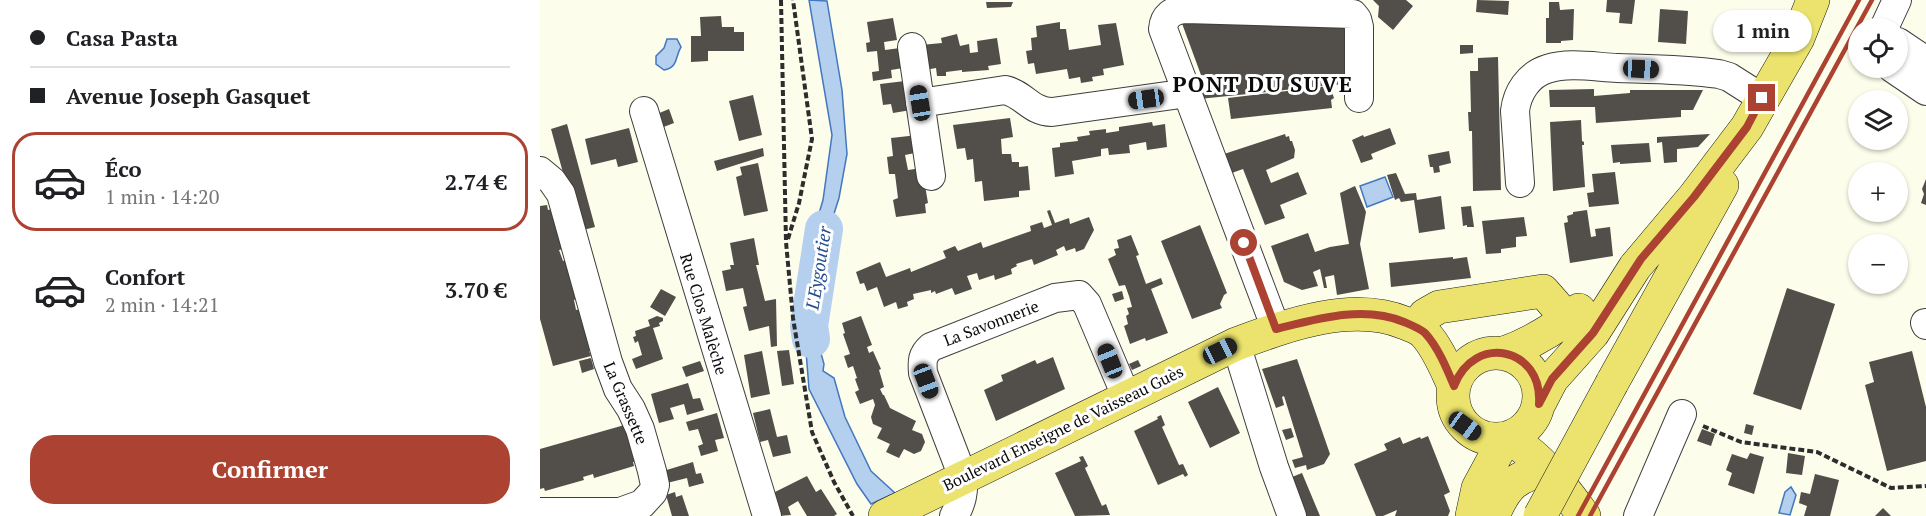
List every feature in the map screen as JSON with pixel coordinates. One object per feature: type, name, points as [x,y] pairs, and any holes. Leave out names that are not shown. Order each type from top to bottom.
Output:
[{"type":"main road","points":[[1540,516],[1720,190],[1747,127],[1798,38],[1813,0]]},
{"type":"main road","points":[[1635,267],[1562,323],[1526,345],[1478,356],[1467,364],[1458,374],[1453,400],[1457,414],[1465,426],[1478,435],[1493,440],[1509,438],[1532,422],[1552,379],[1593,333],[1635,267],[1694,197],[1747,127]]},
{"type":"main road","points":[[1454,386],[1446,368],[1421,331],[1425,315],[1438,307],[1543,291],[1557,307],[1562,323]]},
{"type":"main road","name":"Boulevard Enseigne de Vaisseau Guès","points":[[885,516],[1126,396],[1236,344],[1276,329],[1313,320],[1359,314],[1392,317],[1421,331],[1498,353]]},
{"type":"main road","points":[[1498,353],[1524,363],[1532,372],[1540,393],[1541,434],[1549,469]]},
{"type":"main road","points":[[1465,426],[1481,507]]},
{"type":"main road","points":[[1509,438],[1527,449],[1549,469],[1584,516]]},
{"type":"main road","points":[[1481,507],[1498,452],[1509,438]]},
{"type":"main road","points":[[1481,507],[1502,494],[1514,482],[1549,469]]},
{"type":"street","points":[[1889,18],[1897,0]]},
{"type":"street","points":[[1276,329],[1163,29],[1165,20],[1171,13],[1185,9],[1349,12],[1356,16],[1358,22],[1359,98]]},
{"type":"street","points":[[912,47],[932,176]]},
{"type":"street","points":[[1908,49],[1926,61]]},
{"type":"street","points":[[1520,183],[1516,100],[1525,85],[1539,72],[1547,69],[1574,66],[1713,73],[1729,77],[1762,98]]},
{"type":"street","points":[[1907,78],[1926,91]]},
{"type":"street","points":[[920,103],[1005,90],[1018,94],[1034,109],[1052,112],[1188,93]]},
{"type":"street","name":"Rue Clos Malèche","points":[[644,111],[767,516]]},
{"type":"street","name":"La Grassette","points":[[540,171],[552,181],[561,194],[608,362],[618,389],[640,429],[655,485],[651,495],[642,504],[629,510],[608,513],[540,512]]},
{"type":"street","name":"La Savonnerie","points":[[963,477],[923,373],[922,359],[931,347],[1055,298],[1079,295],[1088,304],[1126,396]]},
{"type":"street","points":[[1236,344],[1274,467],[1292,516]]},
{"type":"street","points":[[1638,516],[1692,420]]},
{"type":"street","points":[[954,516],[964,489],[963,477]]},
{"type":"path","points":[[781,0],[786,243],[793,318],[812,432],[834,482],[853,516]]},
{"type":"path","points":[[786,243],[798,203],[812,139],[793,0]]},
{"type":"path","points":[[1692,420],[1741,442],[1817,452],[1890,488],[1926,486]]},
{"type":"water","name":"L'Eygoutier","points":[[809,0],[827,1],[842,90],[847,154],[839,198],[815,285],[813,325],[824,364],[823,371],[834,378],[845,417],[871,471],[895,493],[871,504],[857,484],[809,389],[801,288],[804,263],[823,200],[832,135]]},
{"type":"water","points":[[667,39],[677,39],[681,47],[674,64],[664,70],[656,64],[656,56],[664,48]]},
{"type":"water","points":[[1385,177],[1393,197],[1367,207],[1360,186]]},
{"type":"water","points":[[1791,487],[1796,495],[1790,515],[1779,513],[1785,492]]},
{"type":"building","points":[[1373,0],[1406,0],[1413,6],[1393,30],[1378,17],[1379,6]]},
{"type":"building","points":[[1477,0],[1509,1],[1508,15],[1476,12]]},
{"type":"building","points":[[1607,0],[1635,0],[1632,24],[1619,23],[1620,13],[1606,12]]},
{"type":"building","points":[[986,2],[1013,2],[1011,7],[987,8]]},
{"type":"building","points":[[1549,2],[1559,2],[1560,10],[1574,9],[1573,40],[1546,43],[1546,18],[1549,18]]},
{"type":"building","points":[[1660,9],[1688,11],[1686,44],[1658,42]]},
{"type":"building","points":[[721,16],[722,27],[734,27],[734,32],[744,32],[744,51],[708,51],[708,61],[691,62],[691,36],[701,36],[700,17]]},
{"type":"building","points":[[893,18],[897,40],[884,42],[885,50],[900,48],[903,68],[891,70],[892,78],[873,81],[872,72],[879,71],[877,51],[867,52],[866,43],[870,42],[867,22]]},
{"type":"building","points":[[1180,18],[1353,19],[1353,83],[1199,99],[1195,88],[1216,86],[1214,76],[1201,75]]},
{"type":"building","points":[[1060,22],[1060,29],[1066,29],[1069,50],[1101,45],[1098,25],[1116,23],[1124,65],[1103,69],[1104,75],[1092,77],[1093,81],[1081,83],[1080,77],[1069,79],[1067,69],[1036,74],[1034,63],[1028,64],[1026,51],[1032,50],[1031,38],[1037,37],[1036,26]]},
{"type":"building","points":[[957,34],[960,46],[969,44],[970,53],[978,52],[977,41],[997,38],[1001,64],[988,66],[989,70],[946,72],[946,76],[937,76],[936,68],[925,70],[921,45],[942,43],[941,38]]},
{"type":"building","points":[[1460,45],[1473,45],[1473,53],[1460,54]]},
{"type":"building","points":[[1498,57],[1501,190],[1473,191],[1472,131],[1469,131],[1468,112],[1471,112],[1470,71],[1478,71],[1478,58]]},
{"type":"building","points":[[905,81],[911,110],[893,113],[891,104],[883,105],[880,84]]},
{"type":"building","points":[[1330,86],[1334,98],[1331,100],[1332,108],[1231,119],[1228,98]]},
{"type":"building","points":[[1594,89],[1594,96],[1630,93],[1630,90],[1703,90],[1693,110],[1681,110],[1681,117],[1596,123],[1595,107],[1550,107],[1549,90]]},
{"type":"building","points":[[753,95],[762,135],[739,141],[729,101]]},
{"type":"building","points":[[669,109],[674,123],[661,128],[657,114]]},
{"type":"building","points":[[1010,118],[1013,137],[1001,139],[1002,154],[1011,154],[1012,162],[1019,162],[1019,167],[1028,166],[1030,190],[1019,191],[1019,197],[984,201],[982,181],[975,182],[973,159],[967,160],[965,148],[957,149],[953,125]]},
{"type":"building","points":[[1581,120],[1585,187],[1553,191],[1550,122]]},
{"type":"building","points":[[1152,122],[1153,126],[1165,124],[1167,147],[1147,150],[1146,142],[1129,145],[1130,153],[1109,155],[1108,148],[1101,149],[1101,156],[1072,161],[1074,174],[1055,177],[1052,148],[1060,147],[1060,143],[1078,141],[1077,137],[1090,135],[1089,131],[1106,129],[1106,133],[1119,131],[1119,127]]},
{"type":"building","points":[[567,124],[595,227],[579,231],[551,129]]},
{"type":"building","points":[[629,128],[638,162],[618,167],[616,159],[591,165],[585,139]]},
{"type":"building","points":[[1390,128],[1396,144],[1371,154],[1373,159],[1361,163],[1352,140]]},
{"type":"building","points":[[1285,134],[1292,141],[1295,150],[1294,158],[1266,170],[1271,183],[1298,172],[1307,194],[1280,205],[1285,218],[1265,225],[1243,169],[1229,174],[1221,155]]},
{"type":"building","points":[[1710,134],[1698,147],[1677,149],[1677,162],[1664,163],[1662,142],[1657,143],[1657,137]]},
{"type":"building","points":[[918,135],[920,152],[905,155],[908,170],[922,168],[928,203],[925,204],[926,213],[896,217],[893,200],[898,198],[895,174],[889,174],[887,157],[893,156],[891,138]]},
{"type":"building","points":[[1649,143],[1651,162],[1613,163],[1611,145]]},
{"type":"building","points":[[763,148],[764,156],[717,171],[714,161]]},
{"type":"building","points":[[1449,151],[1451,163],[1439,166],[1440,172],[1434,173],[1433,167],[1430,167],[1428,155]]},
{"type":"building","points":[[758,163],[768,211],[744,216],[736,177],[742,175],[740,167]]},
{"type":"building","points":[[1615,172],[1619,204],[1589,207],[1587,193],[1594,192],[1592,174]]},
{"type":"building","points":[[1396,173],[1405,194],[1416,193],[1417,200],[1441,196],[1445,229],[1419,233],[1414,200],[1401,202],[1399,198],[1395,200],[1387,175]]},
{"type":"building","points":[[1926,179],[1926,205],[1921,203],[1924,194],[1922,189]]},
{"type":"building","points":[[1355,186],[1366,212],[1360,244],[1369,289],[1337,295],[1334,275],[1325,277],[1327,288],[1324,288],[1320,269],[1313,272],[1318,286],[1302,290],[1284,282],[1271,246],[1308,233],[1315,252],[1349,244],[1340,193]]},
{"type":"building","points":[[547,205],[548,210],[552,209],[563,249],[559,250],[563,261],[567,260],[578,298],[574,300],[576,310],[581,309],[593,350],[589,351],[591,356],[553,366],[540,319],[540,206]]},
{"type":"building","points":[[1471,206],[1474,227],[1463,226],[1461,207]]},
{"type":"building","points":[[1050,210],[1055,223],[1069,218],[1070,224],[1089,217],[1094,230],[1084,249],[1076,252],[1075,248],[1066,251],[1064,246],[1056,250],[1058,255],[1034,265],[1032,259],[1016,264],[1017,266],[1011,269],[1012,274],[995,280],[994,275],[979,280],[977,273],[967,276],[972,289],[955,295],[952,288],[936,294],[935,291],[931,293],[931,290],[913,294],[914,299],[907,302],[908,306],[898,309],[896,302],[884,307],[877,287],[867,291],[864,283],[860,284],[856,272],[880,262],[886,277],[910,268],[911,272],[946,258],[943,251],[955,246],[958,251],[981,242],[983,248],[1031,231],[1030,226],[1042,222],[1044,228],[1052,225],[1047,211]]},
{"type":"building","points":[[1587,210],[1591,237],[1596,236],[1595,229],[1610,227],[1613,256],[1570,263],[1564,223],[1568,222],[1567,216],[1573,212]]},
{"type":"building","points":[[1524,217],[1527,236],[1516,237],[1516,247],[1501,249],[1501,253],[1486,254],[1482,221]]},
{"type":"building","points":[[1200,225],[1227,293],[1220,304],[1222,308],[1192,319],[1161,241]]},
{"type":"building","points":[[1131,235],[1146,284],[1161,278],[1163,284],[1151,289],[1168,333],[1130,344],[1124,326],[1128,324],[1127,308],[1132,307],[1125,285],[1119,286],[1108,259],[1116,255],[1114,249],[1119,248],[1117,240]]},
{"type":"building","points":[[754,238],[759,265],[756,265],[765,301],[776,299],[777,346],[771,347],[769,326],[749,331],[743,307],[747,306],[743,288],[726,291],[722,271],[731,269],[730,265],[734,265],[730,243]]},
{"type":"building","points":[[1453,257],[1453,259],[1467,257],[1471,278],[1391,287],[1389,263]]},
{"type":"building","points":[[1787,288],[1835,304],[1801,410],[1753,394]]},
{"type":"building","points":[[661,289],[676,297],[665,316],[650,307]]},
{"type":"building","points":[[1122,291],[1124,299],[1115,302],[1112,294]]},
{"type":"building","points":[[657,316],[663,318],[663,321],[659,323],[660,326],[653,328],[663,359],[636,369],[632,359],[642,355],[638,341],[635,343],[633,337],[636,336],[635,331],[650,326],[648,320]]},
{"type":"building","points":[[861,316],[872,345],[867,347],[869,353],[873,351],[881,369],[879,370],[884,387],[880,389],[883,395],[890,408],[916,421],[912,430],[922,434],[925,442],[921,451],[914,454],[904,449],[899,458],[886,452],[890,444],[877,438],[882,428],[873,424],[871,417],[875,405],[873,399],[860,404],[855,392],[859,390],[855,379],[857,378],[853,366],[848,368],[844,356],[850,354],[842,323]]},
{"type":"building","points":[[789,350],[794,384],[782,386],[777,351]]},
{"type":"building","points":[[762,351],[770,394],[751,398],[744,355]]},
{"type":"building","points":[[1912,351],[1926,407],[1926,461],[1887,471],[1865,385],[1874,382],[1869,362]]},
{"type":"building","points":[[1053,357],[1065,389],[996,421],[984,390],[1003,381],[1001,375],[1035,360],[1037,364]]},
{"type":"building","points":[[591,358],[594,369],[582,373],[579,361]]},
{"type":"building","points":[[1297,359],[1330,454],[1324,464],[1307,470],[1306,465],[1295,468],[1292,460],[1303,457],[1284,396],[1282,397],[1284,405],[1276,408],[1262,369]]},
{"type":"building","points":[[1138,360],[1141,366],[1132,370],[1129,364]]},
{"type":"building","points":[[700,361],[704,371],[686,377],[682,367]]},
{"type":"building","points":[[688,383],[693,399],[700,398],[704,410],[687,415],[684,404],[670,408],[674,419],[659,423],[651,394]]},
{"type":"building","points":[[1218,387],[1240,433],[1210,448],[1188,402]]},
{"type":"building","points":[[770,409],[777,437],[787,435],[791,453],[773,457],[768,440],[760,442],[753,413]]},
{"type":"building","points":[[717,413],[724,438],[715,440],[718,451],[701,456],[698,446],[703,444],[698,429],[689,431],[686,422]]},
{"type":"building","points":[[1161,415],[1165,425],[1162,427],[1179,465],[1183,464],[1188,475],[1185,477],[1183,474],[1158,485],[1134,431],[1158,419],[1157,417]]},
{"type":"building","points":[[628,424],[638,461],[633,462],[634,466],[594,478],[593,474],[583,477],[584,480],[545,491],[544,488],[540,489],[540,449]]},
{"type":"building","points":[[1746,424],[1754,426],[1752,435],[1744,433]]},
{"type":"building","points":[[1291,428],[1294,437],[1286,440],[1282,430]]},
{"type":"building","points":[[1702,429],[1715,434],[1711,446],[1697,441]]},
{"type":"building","points":[[1428,436],[1450,492],[1444,495],[1450,511],[1448,516],[1395,516],[1397,510],[1383,516],[1376,516],[1354,464],[1387,450],[1384,444],[1400,437],[1403,444]]},
{"type":"building","points":[[1750,453],[1764,457],[1754,494],[1728,485],[1732,473],[1726,470],[1732,454],[1747,459]]},
{"type":"building","points":[[1788,453],[1805,456],[1802,475],[1786,473]]},
{"type":"building","points":[[1083,456],[1088,466],[1085,468],[1102,506],[1106,504],[1110,515],[1075,516],[1055,473],[1081,461],[1079,457]]},
{"type":"building","points":[[693,462],[696,474],[701,473],[704,483],[689,487],[687,478],[663,484],[660,472]]},
{"type":"building","points":[[1302,473],[1320,516],[1301,516],[1287,479]]},
{"type":"building","points":[[1815,474],[1839,480],[1830,516],[1804,516],[1807,506],[1799,503],[1801,492],[1810,494]]},
{"type":"building","points":[[807,476],[816,492],[821,489],[837,514],[807,516],[798,501],[788,507],[791,515],[778,516],[767,496]]},
{"type":"building","points":[[675,492],[676,497],[682,495],[689,516],[672,516],[666,495]]},
{"type":"building","points":[[1883,508],[1891,516],[1875,516]]},
{"type":"waterway","name":"L'Eygoutier","points":[[811,339],[809,326],[824,229]]},
{"type":"railway","points":[[1578,516],[1859,0]]},
{"type":"railway","points":[[1590,516],[1872,0]]},
{"type":"district","name":"PONT DU SUVE","points":[[1263,83]]},
{"type":"route","points":[[1244,243],[1276,329],[1313,320],[1359,314],[1392,317],[1425,333],[1454,386],[1458,374],[1478,356],[1491,352],[1515,357],[1532,372],[1540,393],[1539,404],[1552,379],[1593,333],[1641,259],[1694,197],[1747,127],[1762,98]]}]
